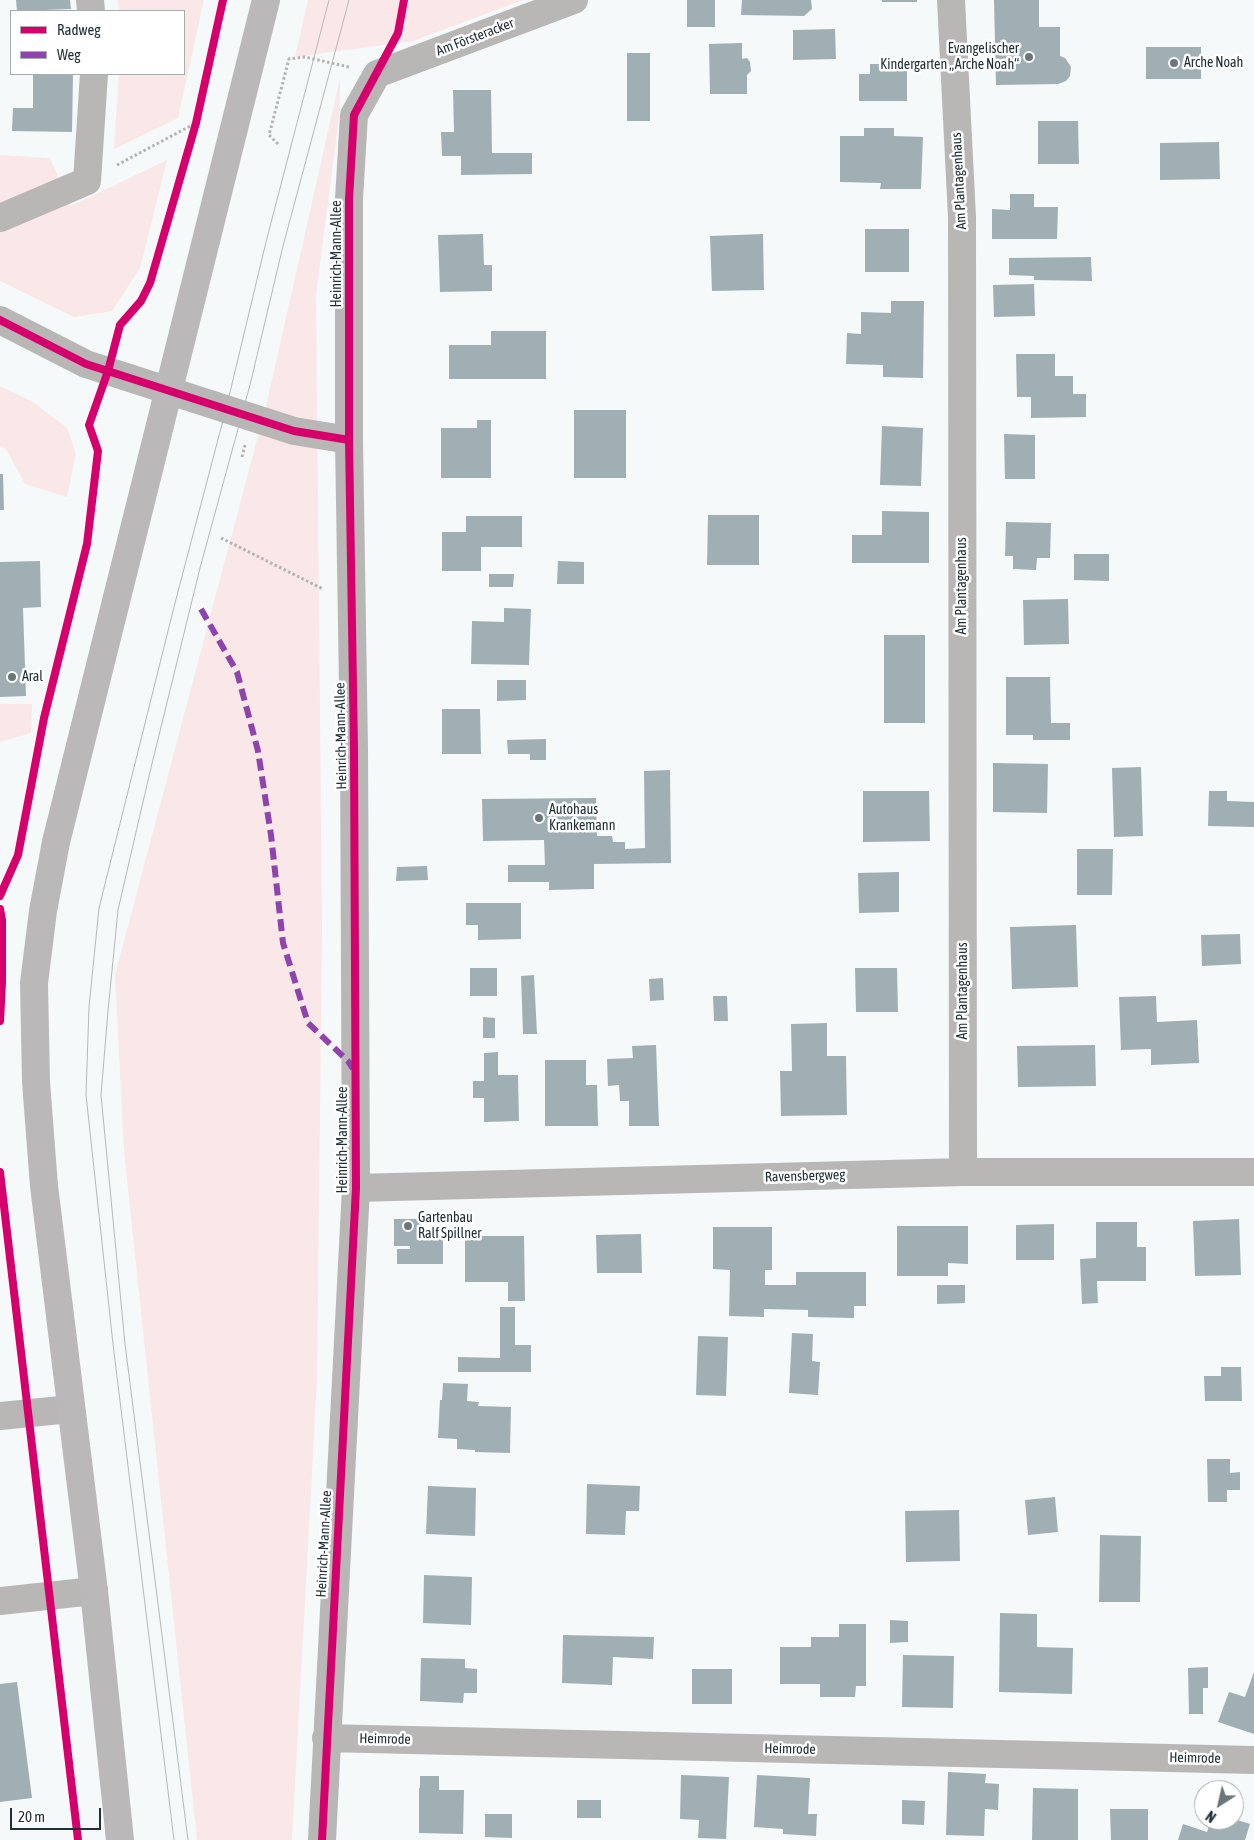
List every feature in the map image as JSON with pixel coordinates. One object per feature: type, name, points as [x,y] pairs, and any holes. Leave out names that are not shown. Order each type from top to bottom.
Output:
[{"type":"main road","points":[[120,1840],[94,1591],[44,1186],[36,1082],[34,983],[43,911],[56,842],[266,0]]},
{"type":"street","name":"Am Försteracker","points":[[377,74],[574,0]]},
{"type":"street","name":"Am Plantagenhaus","points":[[951,0],[962,216],[963,1172]]},
{"type":"street","name":"Heinrich-Mann-Allee","points":[[322,1840],[356,1188],[354,758],[349,440],[349,199],[354,115],[377,74]]},
{"type":"street","points":[[0,218],[87,181],[94,75]]},
{"type":"street","points":[[0,320],[86,364],[294,431],[349,440]]},
{"type":"street","name":"Ravensbergweg","points":[[356,1188],[963,1172],[1254,1172]]},
{"type":"street","points":[[0,1416],[71,1409]]},
{"type":"street","points":[[0,1601],[94,1591]]},
{"type":"street","name":"Heimrode","points":[[326,1738],[1254,1760]]},
{"type":"path","points":[[278,144],[269,135],[289,59],[305,57],[377,74]]},
{"type":"path","points":[[87,181],[196,123]]},
{"type":"path","points":[[242,457],[246,441]]},
{"type":"path","points":[[221,538],[335,595],[352,594]]},
{"type":"shaded area","points":[[118,0],[204,0],[178,118],[114,149],[119,75],[185,75],[185,10],[119,10]]},
{"type":"shaded area","points":[[308,0],[523,0],[413,41],[295,57]]},
{"type":"shaded area","points":[[340,78],[340,109],[316,295],[322,928],[317,1379],[292,1840],[197,1840],[124,1151],[115,975],[267,402]]},
{"type":"shaded area","points":[[0,155],[50,158],[71,206],[167,160],[140,268],[112,311],[74,317],[0,281]]},
{"type":"shaded area","points":[[0,386],[33,402],[67,428],[76,454],[67,497],[25,484],[6,449],[0,446]]},
{"type":"shaded area","points":[[0,704],[32,704],[31,733],[0,742]]},
{"type":"building","points":[[16,0],[70,0],[71,9],[44,10],[17,10]]},
{"type":"building","points":[[687,0],[715,0],[715,27],[687,27]]},
{"type":"building","points":[[742,0],[811,0],[812,9],[804,16],[741,15]]},
{"type":"building","points":[[882,0],[917,0],[917,2],[882,2]]},
{"type":"building","name":"Evangelischer Kindergarten „Arche Noah“","points":[[994,0],[1039,0],[1039,27],[1060,27],[1060,56],[1065,58],[1071,67],[1070,76],[1066,81],[1058,84],[996,85]]},
{"type":"building","points":[[835,29],[836,59],[793,60],[793,30]]},
{"type":"building","points":[[742,43],[742,59],[747,58],[750,62],[751,71],[747,75],[747,94],[710,94],[709,44]]},
{"type":"building","name":"Arche Noah","points":[[1146,47],[1201,47],[1201,79],[1146,79]]},
{"type":"building","points":[[627,53],[650,53],[650,121],[627,121]]},
{"type":"building","points":[[870,64],[907,64],[907,101],[859,101],[859,74],[870,74]]},
{"type":"building","points":[[33,75],[73,75],[72,132],[12,131],[13,108],[33,108]]},
{"type":"building","points":[[453,90],[491,90],[492,153],[532,153],[532,174],[461,175],[461,156],[442,156],[441,132],[454,132]]},
{"type":"building","points":[[1038,121],[1078,121],[1079,164],[1038,164]]},
{"type":"building","points":[[864,128],[894,128],[894,136],[923,137],[921,189],[880,189],[881,183],[840,182],[840,136],[864,136]]},
{"type":"building","points":[[1219,142],[1220,179],[1160,180],[1160,143]]},
{"type":"building","points":[[1010,194],[1034,194],[1034,207],[1058,207],[1057,239],[992,239],[992,209],[1010,210]]},
{"type":"building","points":[[865,229],[909,229],[909,272],[865,272]]},
{"type":"building","points":[[483,234],[484,265],[492,265],[492,291],[440,292],[438,235]]},
{"type":"building","points":[[763,234],[764,290],[712,291],[710,236]]},
{"type":"building","points":[[1091,257],[1092,281],[1034,280],[1034,276],[1009,275],[1009,258]]},
{"type":"building","points":[[1034,284],[1035,316],[994,317],[993,285]]},
{"type":"building","points":[[891,301],[924,301],[923,378],[883,377],[883,365],[846,364],[847,333],[861,334],[861,312],[891,313]]},
{"type":"building","points":[[491,331],[546,331],[546,379],[449,379],[449,345],[491,345]]},
{"type":"building","points":[[1016,354],[1055,354],[1055,376],[1073,376],[1073,394],[1086,394],[1086,417],[1031,418],[1031,397],[1017,397]]},
{"type":"building","points":[[574,410],[626,410],[626,478],[574,478]]},
{"type":"building","points":[[477,420],[491,420],[491,478],[441,478],[441,428],[477,428]]},
{"type":"building","points":[[882,426],[923,428],[921,486],[880,485]]},
{"type":"building","points":[[1004,434],[1035,435],[1035,479],[1005,479]]},
{"type":"building","points":[[0,474],[3,474],[4,510],[0,510]]},
{"type":"building","points":[[882,511],[929,512],[929,563],[852,563],[852,535],[882,535]]},
{"type":"building","points":[[708,515],[759,515],[759,565],[707,565]]},
{"type":"building","points":[[466,516],[522,516],[522,547],[481,547],[481,571],[442,571],[442,532],[466,532]]},
{"type":"building","points":[[1006,522],[1051,523],[1050,558],[1037,558],[1036,570],[1013,569],[1013,556],[1005,556]]},
{"type":"building","points":[[1074,554],[1109,554],[1109,581],[1074,580]]},
{"type":"building","points":[[40,561],[41,607],[23,608],[26,696],[0,697],[0,562]]},
{"type":"building","points":[[558,561],[584,562],[584,584],[557,584]]},
{"type":"building","points":[[489,574],[514,574],[513,587],[489,587]]},
{"type":"building","points":[[1068,599],[1069,644],[1024,645],[1023,600]]},
{"type":"building","points":[[504,608],[531,609],[529,665],[471,664],[472,621],[504,622]]},
{"type":"building","points":[[884,635],[925,635],[925,723],[884,723]]},
{"type":"building","points":[[1006,677],[1050,677],[1051,723],[1070,723],[1070,740],[1033,740],[1033,735],[1006,735]]},
{"type":"building","points":[[497,680],[526,680],[526,700],[497,701]]},
{"type":"building","points":[[442,709],[480,709],[481,754],[442,754]]},
{"type":"building","points":[[546,739],[546,760],[530,760],[530,754],[508,754],[507,740]]},
{"type":"building","points":[[993,763],[1048,764],[1047,813],[993,812]]},
{"type":"building","points":[[1141,767],[1143,836],[1114,837],[1112,768]]},
{"type":"building","points":[[670,770],[671,863],[594,864],[594,889],[549,890],[549,882],[508,882],[508,865],[545,865],[544,840],[483,841],[482,799],[596,798],[597,836],[612,836],[613,842],[625,842],[625,849],[645,848],[644,771]]},
{"type":"building","points":[[863,791],[929,791],[930,841],[863,842]]},
{"type":"building","points":[[1209,791],[1227,791],[1227,801],[1254,802],[1254,827],[1208,826]]},
{"type":"building","points":[[1077,849],[1113,849],[1112,895],[1077,895]]},
{"type":"building","points":[[427,866],[428,880],[396,881],[397,867]]},
{"type":"building","points":[[899,872],[899,912],[859,913],[858,873]]},
{"type":"building","points":[[466,903],[521,903],[521,939],[478,940],[478,925],[466,925]]},
{"type":"building","points":[[1076,925],[1078,987],[1012,989],[1010,927]]},
{"type":"building","points":[[1240,934],[1241,964],[1202,966],[1201,935]]},
{"type":"building","points":[[470,968],[497,968],[497,996],[470,996]]},
{"type":"building","points":[[855,968],[897,968],[898,1012],[856,1012]]},
{"type":"building","points":[[534,975],[537,1034],[523,1034],[521,976]]},
{"type":"building","points":[[663,978],[664,1000],[650,1001],[649,979]]},
{"type":"building","points":[[713,996],[727,996],[728,1021],[714,1021]]},
{"type":"building","points":[[1156,996],[1157,1022],[1197,1020],[1199,1063],[1151,1065],[1151,1049],[1121,1050],[1119,997]]},
{"type":"building","points":[[483,1017],[495,1018],[495,1038],[483,1038]]},
{"type":"building","points":[[827,1023],[827,1056],[846,1056],[847,1115],[781,1116],[780,1071],[792,1071],[791,1024]]},
{"type":"building","points":[[656,1045],[659,1126],[629,1126],[629,1101],[620,1101],[619,1085],[608,1086],[607,1059],[633,1058],[632,1046]]},
{"type":"building","points":[[1095,1045],[1096,1086],[1018,1087],[1017,1046]]},
{"type":"building","points":[[498,1052],[498,1075],[518,1075],[519,1121],[484,1122],[484,1098],[473,1098],[473,1081],[484,1081],[484,1053]]},
{"type":"building","points":[[545,1060],[586,1060],[586,1085],[597,1085],[598,1126],[545,1126]]},
{"type":"building","points":[[394,1219],[422,1219],[421,1233],[443,1234],[443,1264],[397,1264],[397,1249],[410,1249],[410,1246],[394,1246]]},
{"type":"building","points":[[1239,1219],[1241,1275],[1195,1276],[1193,1221]]},
{"type":"building","points":[[1096,1222],[1137,1222],[1137,1247],[1146,1247],[1146,1281],[1097,1281],[1098,1303],[1082,1304],[1080,1259],[1096,1258]]},
{"type":"building","points":[[1054,1224],[1054,1260],[1016,1260],[1016,1225]]},
{"type":"building","points":[[897,1226],[968,1226],[968,1264],[948,1263],[948,1276],[897,1276]]},
{"type":"building","points":[[713,1227],[772,1227],[772,1270],[765,1270],[765,1285],[796,1285],[796,1272],[866,1272],[866,1306],[854,1306],[854,1318],[808,1317],[808,1310],[764,1309],[764,1317],[729,1316],[730,1270],[713,1269]]},
{"type":"building","points":[[641,1234],[642,1273],[597,1273],[596,1235]]},
{"type":"building","points":[[465,1236],[524,1236],[525,1301],[508,1301],[508,1282],[465,1282]]},
{"type":"building","points":[[937,1285],[965,1285],[965,1303],[937,1304]]},
{"type":"building","points":[[500,1307],[515,1307],[515,1345],[531,1345],[531,1372],[458,1372],[458,1357],[500,1358]]},
{"type":"building","points":[[792,1333],[813,1334],[812,1361],[820,1362],[818,1395],[789,1393]]},
{"type":"building","points":[[698,1336],[728,1337],[726,1396],[696,1395]]},
{"type":"building","points":[[1221,1367],[1241,1367],[1242,1401],[1205,1401],[1204,1376],[1221,1376]]},
{"type":"building","points":[[443,1383],[468,1384],[467,1401],[479,1402],[478,1406],[511,1407],[510,1453],[475,1452],[475,1450],[457,1449],[457,1439],[438,1438]]},
{"type":"building","points":[[1207,1459],[1230,1459],[1230,1473],[1240,1472],[1240,1490],[1227,1490],[1227,1502],[1208,1502]]},
{"type":"building","points":[[587,1484],[640,1486],[639,1511],[626,1511],[625,1535],[586,1534]]},
{"type":"building","points":[[428,1486],[476,1488],[475,1536],[426,1534]]},
{"type":"building","points":[[1055,1497],[1058,1532],[1028,1535],[1025,1500]]},
{"type":"building","points":[[959,1510],[960,1561],[906,1562],[905,1511]]},
{"type":"building","points":[[1100,1535],[1141,1536],[1140,1602],[1099,1602]]},
{"type":"building","points":[[424,1575],[472,1577],[471,1625],[423,1623]]},
{"type":"building","points":[[1000,1613],[1037,1614],[1037,1647],[1073,1648],[1072,1694],[999,1692]]},
{"type":"building","points":[[890,1620],[908,1621],[908,1642],[890,1643]]},
{"type":"building","points":[[839,1624],[866,1624],[866,1686],[856,1686],[855,1697],[820,1697],[820,1684],[780,1684],[780,1647],[811,1647],[811,1637],[839,1637]]},
{"type":"building","points":[[563,1635],[654,1637],[653,1659],[613,1657],[612,1685],[562,1683]]},
{"type":"building","points":[[903,1655],[954,1656],[953,1708],[902,1707]]},
{"type":"building","points":[[421,1658],[465,1659],[465,1668],[477,1669],[477,1693],[464,1693],[463,1703],[420,1701]]},
{"type":"building","points":[[1208,1667],[1208,1688],[1203,1688],[1203,1714],[1189,1714],[1188,1668]]},
{"type":"building","points":[[692,1669],[732,1669],[732,1704],[692,1704]]},
{"type":"building","points":[[1254,1672],[1254,1734],[1218,1722],[1229,1692],[1245,1697]]},
{"type":"building","points":[[17,1682],[32,1798],[0,1802],[0,1684]]},
{"type":"building","points":[[948,1772],[986,1774],[985,1783],[999,1784],[998,1810],[985,1809],[984,1836],[946,1835]]},
{"type":"building","points":[[681,1775],[729,1777],[726,1839],[698,1838],[699,1820],[680,1819]]},
{"type":"building","points":[[757,1775],[810,1778],[808,1814],[817,1814],[816,1836],[783,1834],[783,1829],[754,1827]]},
{"type":"building","points":[[420,1776],[439,1776],[439,1790],[464,1790],[463,1834],[419,1833]]},
{"type":"building","points":[[1033,1788],[1078,1789],[1078,1840],[1032,1840]]},
{"type":"building","points":[[577,1800],[601,1800],[601,1818],[577,1818]]},
{"type":"building","points":[[902,1800],[925,1801],[924,1825],[902,1824]]},
{"type":"building","points":[[1110,1809],[1148,1809],[1148,1840],[1111,1840]]},
{"type":"building","points":[[485,1814],[512,1814],[512,1838],[485,1837]]},
{"type":"building","points":[[1244,1822],[1250,1824],[1245,1840],[1178,1840],[1183,1824],[1194,1828],[1194,1830],[1207,1832],[1208,1830],[1244,1830]]},
{"type":"tram line","points":[[174,1840],[113,1344],[86,1095],[89,1007],[99,908],[175,603],[226,409],[266,242],[329,0]]},
{"type":"tram line","points":[[188,1840],[125,1344],[101,1095],[108,1011],[118,910],[149,776],[200,568],[250,385],[283,246],[349,0]]},
{"type":"marked path","points":[[201,609],[237,672],[258,751],[271,835],[283,943],[308,1023],[348,1061],[353,1069]]},
{"type":"cycle path","points":[[0,896],[18,855],[44,718],[87,544],[98,451],[89,425],[108,371],[120,325],[141,301],[150,283],[196,123],[223,0]]},
{"type":"cycle path","points":[[322,1840],[356,1188],[354,749],[349,440],[349,199],[354,115],[398,33],[404,0]]},
{"type":"cycle path","points":[[0,320],[86,364],[294,431],[349,440]]},
{"type":"cycle path","points":[[0,909],[2,920],[0,1021]]},
{"type":"cycle path","points":[[0,1172],[78,1840]]},
{"type":"place","name":"Evangelischer Kindergarten „Arche Noah“","points":[[1029,57]]},
{"type":"place","name":"Arche Noah","points":[[1174,63]]},
{"type":"place","name":"Aral","points":[[12,677]]},
{"type":"place","name":"Autohaus Krankemann","points":[[539,818]]},
{"type":"place","name":"Gartenbau Ralf Spillner","points":[[408,1226]]}]
